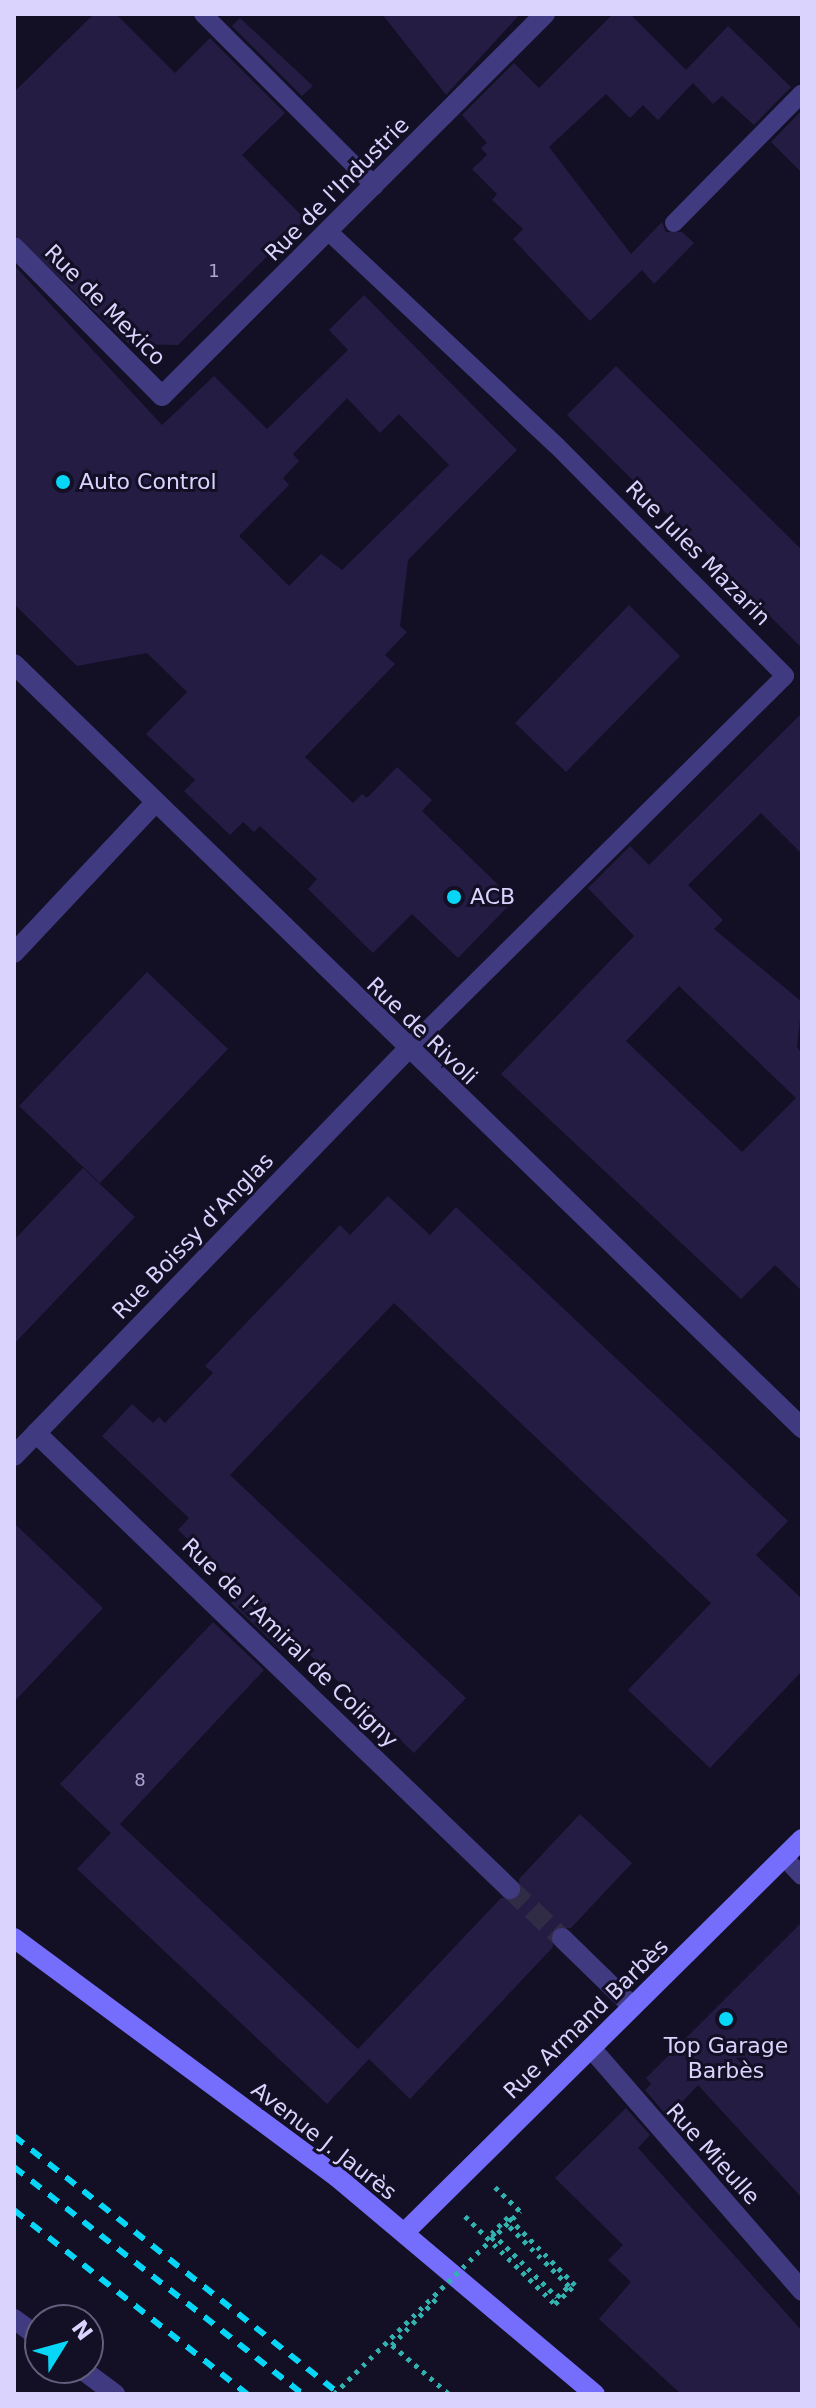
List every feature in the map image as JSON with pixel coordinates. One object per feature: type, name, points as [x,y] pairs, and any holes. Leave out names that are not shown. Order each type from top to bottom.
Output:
[{"type":"street","name":"Rue de l'Industrie","points":[[162,396],[545,14]]},
{"type":"street","name":"Rue de Mexico","points":[[14,247],[162,396]]},
{"type":"street","name":"Rue de Rivoli","points":[[14,664],[153,805],[802,1428]]},
{"type":"street","points":[[14,953],[153,805]]},
{"type":"street","name":"Rue Boissy d'Anglas","points":[[14,1456],[407,1050]]},
{"type":"street","name":"Rue de l'Amiral de Coligny","points":[[36,1433],[510,1889]]},
{"type":"street","name":"Rue Armand Barbès","points":[[404,2233],[802,1839]]},
{"type":"street","name":"Avenue J. Jaurès","points":[[14,1938],[404,2233],[595,2394]]},
{"type":"street","points":[[562,1938],[632,2006]]},
{"type":"street","name":"Rue Mieulle","points":[[591,2048],[802,2291]]},
{"type":"lane","points":[[203,14],[375,186]]},
{"type":"lane","points":[[674,223],[802,93]]},
{"type":"lane","name":"Rue Jules Mazarin","points":[[329,232],[556,445],[785,676],[407,1050]]},
{"type":"lane","points":[[784,1857],[802,1876]]},
{"type":"path","points":[[442,2193],[555,2304],[575,2285],[508,2217],[492,2233],[557,2297],[569,2286],[507,2224]]},
{"type":"path","points":[[334,2394],[520,2211]]},
{"type":"path","points":[[443,2292],[392,2345],[449,2394]]},
{"type":"building","points":[[94,14],[116,14],[175,73],[210,38],[285,113],[242,155],[305,219],[178,345],[129,344],[14,234],[14,92]]},
{"type":"building","points":[[382,14],[520,14],[446,95]]},
{"type":"building","points":[[613,14],[630,14],[686,70],[728,26],[791,87],[754,125],[722,96],[713,104],[693,83],[658,120],[643,105],[630,118],[606,94],[549,147],[631,254],[662,222],[666,232],[682,232],[694,243],[654,284],[642,270],[590,321],[513,239],[523,229],[492,200],[497,194],[472,169],[487,155],[481,148],[487,143],[462,115],[514,63],[539,88]]},
{"type":"building","points":[[240,18],[313,86],[302,96],[232,26]]},
{"type":"building","points":[[802,110],[802,173],[771,142]]},
{"type":"building","points":[[14,265],[162,425],[214,376],[267,429],[348,350],[329,330],[364,295],[517,450],[408,560],[400,626],[407,632],[385,655],[395,664],[305,757],[353,803],[362,794],[367,798],[397,767],[432,800],[422,811],[514,900],[458,958],[412,914],[373,953],[308,889],[317,879],[260,826],[254,832],[243,822],[230,835],[184,791],[195,780],[146,734],[187,692],[147,653],[77,666],[14,604]],"holes":[[[347,398],[380,433],[399,414],[449,465],[342,570],[321,554],[289,586],[239,536],[289,485],[283,478],[299,461],[293,454]]]},
{"type":"building","points":[[616,366],[802,550],[802,648],[567,415]]},
{"type":"building","points":[[629,605],[680,656],[566,772],[515,723]]},
{"type":"building","points":[[802,713],[802,854],[761,813],[688,885],[723,920],[714,929],[802,1002],[797,1047],[802,1054],[802,1291],[775,1265],[741,1299],[501,1074],[634,936],[588,888],[630,846],[649,865]],"holes":[[[679,986],[796,1098],[742,1152],[626,1041]]]},
{"type":"building","points":[[147,972],[228,1049],[100,1183],[19,1106]]},
{"type":"building","points":[[83,1168],[135,1217],[14,1344],[14,1240]]},
{"type":"building","points":[[388,1196],[430,1235],[456,1207],[788,1521],[756,1555],[802,1599],[802,1671],[710,1768],[628,1690],[711,1603],[394,1303],[230,1475],[466,1698],[414,1753],[293,1639],[282,1651],[231,1603],[243,1591],[178,1530],[189,1518],[102,1436],[132,1404],[153,1423],[159,1417],[165,1423],[213,1373],[205,1366],[340,1225],[350,1235]]},
{"type":"building","points":[[14,1523],[103,1608],[14,1702]]},
{"type":"building","points":[[213,1622],[264,1670],[120,1824],[358,2049],[501,1898],[520,1897],[519,1879],[580,1814],[632,1863],[571,1928],[552,1930],[553,1947],[410,2099],[369,2059],[327,2104],[77,1869],[111,1833],[60,1784]]},
{"type":"building","points":[[802,1922],[802,2198],[698,2085],[668,2117],[645,2090],[651,2084],[646,2078]]},
{"type":"building","points":[[626,2108],[650,2135],[638,2148],[802,2331],[802,2394],[681,2394],[599,2319],[631,2282],[608,2260],[623,2245],[555,2178]]},
{"type":"tunnel","points":[[510,1889],[562,1938]]},
{"type":"railway","points":[[14,2136],[340,2394]]},
{"type":"railway","points":[[14,2167],[302,2394]]},
{"type":"railway","points":[[14,2210],[247,2394]]},
{"type":"place","name":"Auto Control","points":[[63,482]]},
{"type":"place","name":"ACB","points":[[454,897]]},
{"type":"place","name":"Top Garage Barbès","points":[[726,2019]]}]
